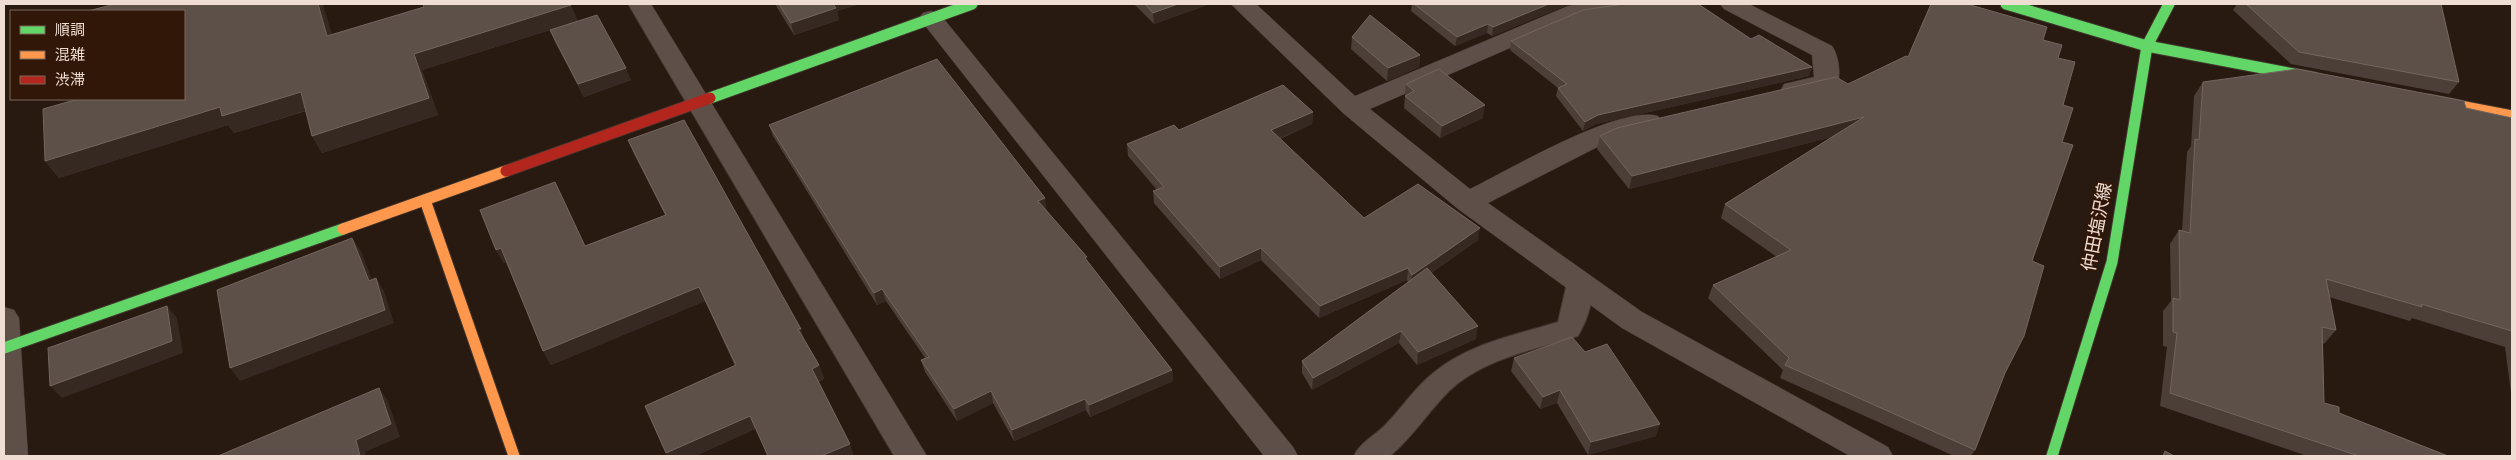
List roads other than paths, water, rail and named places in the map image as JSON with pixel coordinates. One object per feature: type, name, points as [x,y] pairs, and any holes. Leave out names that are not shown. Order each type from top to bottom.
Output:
[{"type":"street","points":[[639,4],[911,456]]},
{"type":"street","points":[[12,456],[4,338],[425,200],[696,101],[972,4]]},
{"type":"street","points":[[1243,4],[1352,107],[1468,202],[1580,283],[1632,320],[1877,456]]},
{"type":"street","points":[[1352,107],[1576,11],[1624,4]]},
{"type":"street","points":[[1732,4],[1824,51],[1827,82],[1769,95]]},
{"type":"street","points":[[2006,4],[2148,46],[2330,81]]},
{"type":"street","name":"仲田塩沢線","points":[[2052,456],[2112,262],[2148,46],[2169,4]]},
{"type":"street","points":[[931,18],[1282,456]]},
{"type":"street","points":[[2416,98],[2512,116]]},
{"type":"street","points":[[1468,202],[1605,132],[1672,117]]},
{"type":"street","points":[[425,200],[514,456]]},
{"type":"lane","points":[[1368,456],[1383,447],[1441,382],[1474,359],[1569,329],[1576,309],[1580,283]]}]
